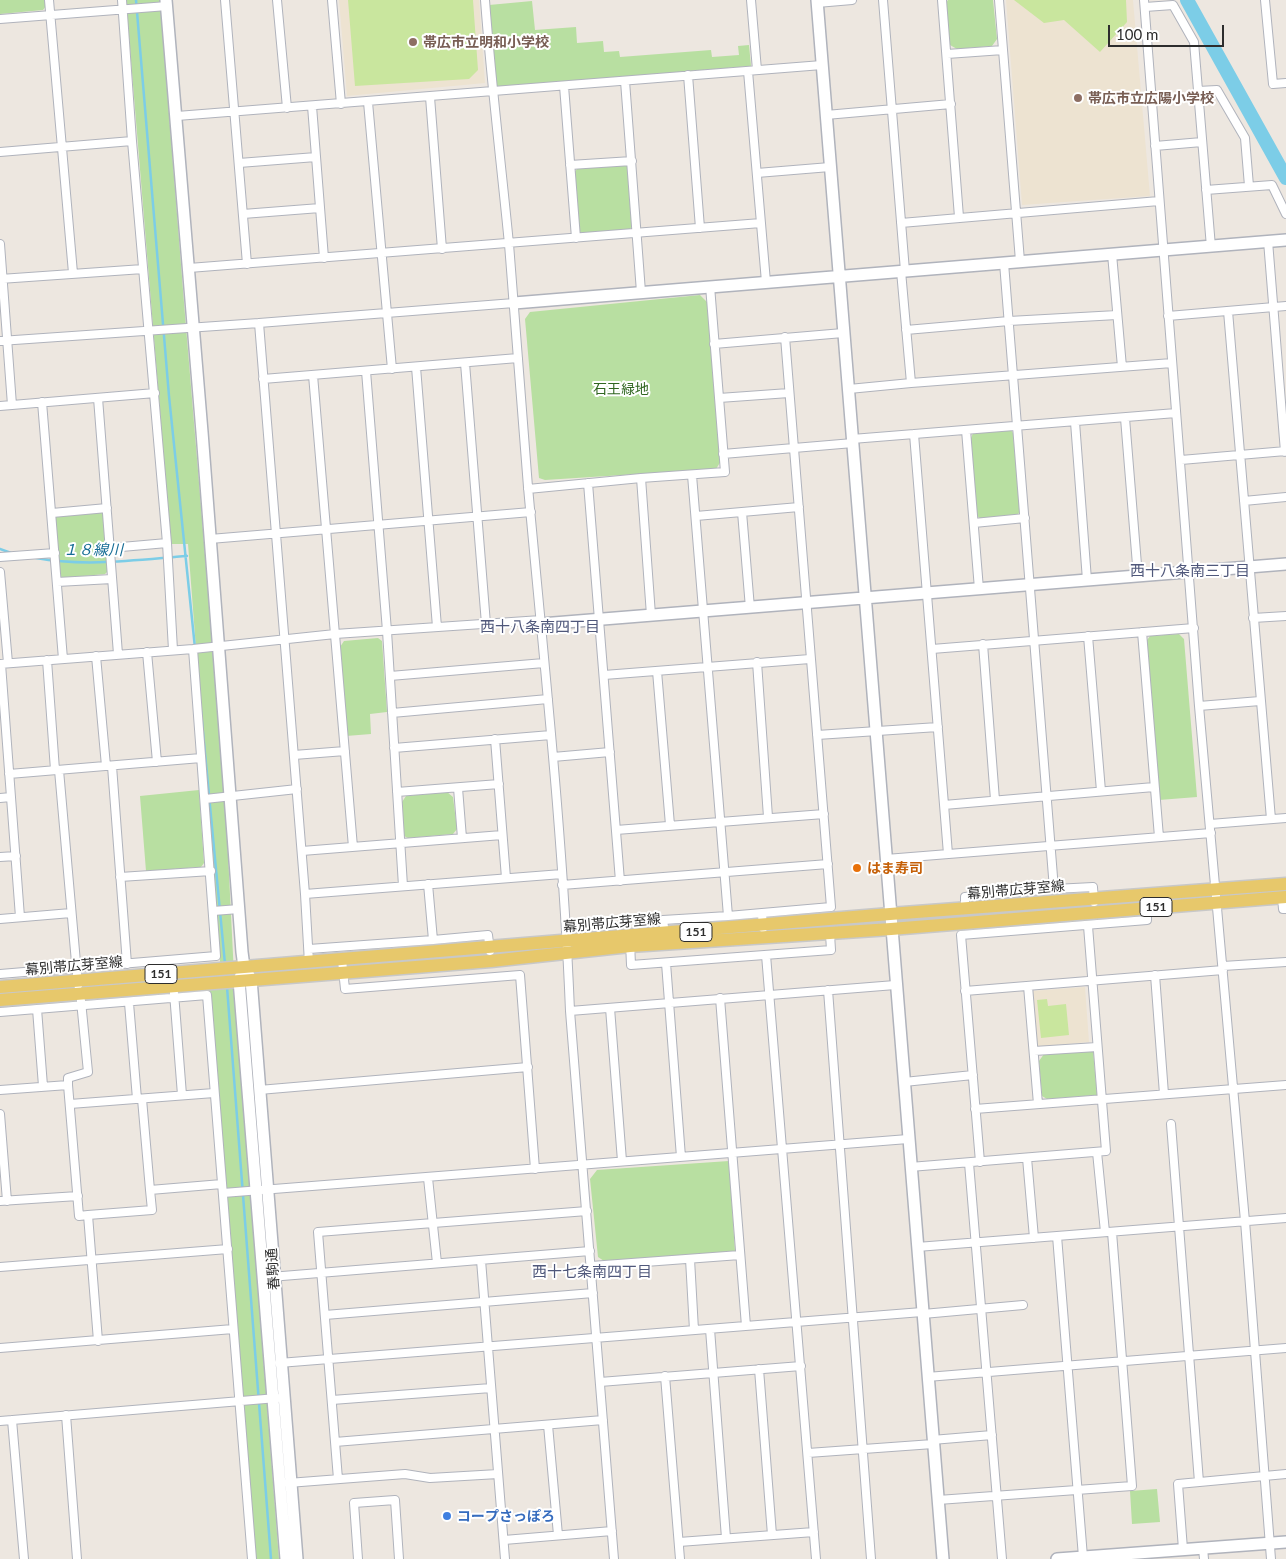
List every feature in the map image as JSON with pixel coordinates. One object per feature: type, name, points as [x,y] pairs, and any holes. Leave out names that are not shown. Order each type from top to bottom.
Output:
[{"type":"main road","name":"幕別帯広芽室線","points":[[0,987],[79,987],[174,992],[343,966],[630,942],[762,925],[830,934],[1146,908],[1286,884]]},
{"type":"main road","name":"幕別帯広芽室線","points":[[630,942],[665,934],[965,909],[998,920],[1094,899],[1216,896],[1285,901]]},
{"type":"main road","name":"幕別帯広芽室線","points":[[0,1000],[79,987],[171,966],[244,967],[310,962],[343,966],[456,963],[490,954]]},
{"type":"street","points":[[49,0],[73,273]]},
{"type":"street","points":[[122,0],[132,141],[150,330],[167,543],[173,650]]},
{"type":"street","points":[[225,0],[248,264]]},
{"type":"street","points":[[277,0],[287,108]]},
{"type":"street","points":[[332,0],[341,104]]},
{"type":"street","points":[[485,0],[492,92],[509,243],[528,489],[551,735],[570,1011],[614,1559]]},
{"type":"street","points":[[751,0],[757,173],[766,282]]},
{"type":"street","points":[[852,0],[817,2],[895,985],[943,1559]]},
{"type":"street","points":[[883,0],[901,223],[906,330],[911,383]]},
{"type":"street","points":[[942,0],[959,218]]},
{"type":"street","points":[[999,0],[1020,261]]},
{"type":"street","points":[[1265,0],[1273,84],[1286,83]]},
{"type":"street","points":[[0,19],[123,10],[167,3],[245,980]]},
{"type":"street","points":[[1211,247],[1194,42],[1174,6],[1144,4],[1199,706],[1234,1089],[1271,1559]]},
{"type":"street","points":[[947,54],[1003,50]]},
{"type":"street","points":[[177,116],[822,65]]},
{"type":"street","points":[[688,75],[700,228]]},
{"type":"street","points":[[625,81],[641,292]]},
{"type":"street","points":[[564,86],[576,238]]},
{"type":"street","points":[[1198,91],[1217,90],[1245,138],[1249,186]]},
{"type":"street","points":[[430,97],[442,248]]},
{"type":"street","points":[[368,102],[392,369]]},
{"type":"street","points":[[826,115],[951,104]]},
{"type":"street","points":[[312,106],[324,258]]},
{"type":"street","points":[[0,152],[132,141]]},
{"type":"street","points":[[1154,146],[1202,142]]},
{"type":"street","points":[[239,163],[316,157]]},
{"type":"street","points":[[570,165],[632,161]]},
{"type":"street","points":[[757,173],[830,167]]},
{"type":"street","points":[[1206,190],[1272,185],[1286,214]]},
{"type":"street","points":[[901,223],[1159,201]]},
{"type":"street","points":[[243,214],[320,208]]},
{"type":"street","points":[[189,268],[761,223]]},
{"type":"street","points":[[4,341],[259,323],[1286,240]]},
{"type":"street","points":[[1180,460],[1286,452],[1268,241]]},
{"type":"street","points":[[0,244],[4,341],[12,405]]},
{"type":"street","points":[[1112,254],[1122,367]]},
{"type":"street","points":[[1004,263],[1054,889]]},
{"type":"street","points":[[1,279],[144,268]]},
{"type":"street","points":[[528,489],[725,472],[710,286]]},
{"type":"street","points":[[1168,316],[1286,306]]},
{"type":"street","points":[[1228,310],[1271,819]]},
{"type":"street","points":[[906,330],[1009,321],[1117,315]]},
{"type":"street","points":[[259,323],[310,962]]},
{"type":"street","points":[[714,344],[843,333]]},
{"type":"street","points":[[665,934],[663,920],[728,916],[762,925],[831,907],[785,338]]},
{"type":"street","points":[[263,379],[518,358]]},
{"type":"street","points":[[849,390],[911,383],[1172,362]]},
{"type":"street","points":[[465,363],[486,624]]},
{"type":"street","points":[[416,367],[437,627]]},
{"type":"street","points":[[366,371],[387,631],[403,886]]},
{"type":"street","points":[[313,375],[353,847]]},
{"type":"street","points":[[0,406],[155,393]]},
{"type":"street","points":[[718,398],[789,393]]},
{"type":"street","points":[[98,398],[118,654]]},
{"type":"street","points":[[42,402],[63,659]]},
{"type":"street","points":[[723,454],[914,434],[1176,413]]},
{"type":"street","points":[[1125,418],[1138,577]]},
{"type":"street","points":[[1075,422],[1087,580]]},
{"type":"street","points":[[966,430],[979,589]]},
{"type":"street","points":[[914,434],[948,854]]},
{"type":"street","points":[[692,475],[728,916]]},
{"type":"street","points":[[642,478],[651,615]]},
{"type":"street","points":[[588,483],[620,881]]},
{"type":"street","points":[[1244,501],[1286,497]]},
{"type":"street","points":[[696,516],[800,507]]},
{"type":"street","points":[[52,513],[107,508]]},
{"type":"street","points":[[210,539],[531,512]]},
{"type":"street","points":[[742,512],[750,608]]},
{"type":"street","points":[[974,523],[1025,518]]},
{"type":"street","points":[[110,548],[167,543]]},
{"type":"street","points":[[0,557],[55,553]]},
{"type":"street","points":[[3,664],[193,649],[335,634],[486,624],[599,620],[1286,564]]},
{"type":"street","points":[[0,572],[3,736],[10,774],[20,917]]},
{"type":"street","points":[[57,582],[112,579]]},
{"type":"street","points":[[1253,618],[1286,616]]},
{"type":"street","points":[[932,649],[1194,628]]},
{"type":"street","points":[[1142,632],[1154,787],[1160,838]]},
{"type":"street","points":[[1088,636],[1101,791]]},
{"type":"street","points":[[983,644],[995,800]]},
{"type":"street","points":[[0,1012],[37,1010],[127,964],[171,966],[216,956],[193,649]]},
{"type":"street","points":[[147,652],[157,762]]},
{"type":"street","points":[[96,656],[109,766],[127,964]]},
{"type":"street","points":[[604,675],[810,659]]},
{"type":"street","points":[[47,660],[88,1072],[68,1078],[79,1216],[152,1210],[129,1003]]},
{"type":"street","points":[[757,662],[768,817]]},
{"type":"street","points":[[390,676],[544,663]]},
{"type":"street","points":[[657,671],[670,826]]},
{"type":"street","points":[[392,713],[548,699]]},
{"type":"street","points":[[1199,706],[1260,701]]},
{"type":"street","points":[[817,735],[938,727]]},
{"type":"street","points":[[394,748],[551,735]]},
{"type":"street","points":[[495,740],[506,878]]},
{"type":"street","points":[[294,755],[345,751]]},
{"type":"street","points":[[552,757],[610,752]]},
{"type":"street","points":[[10,774],[201,758]]},
{"type":"street","points":[[397,792],[498,784]]},
{"type":"street","points":[[944,805],[1154,787]]},
{"type":"street","points":[[458,788],[462,838]]},
{"type":"street","points":[[205,799],[297,789]]},
{"type":"street","points":[[0,798],[11,797]]},
{"type":"street","points":[[616,830],[824,814]]},
{"type":"street","points":[[1210,824],[1286,818]]},
{"type":"street","points":[[886,859],[1211,833]]},
{"type":"street","points":[[302,851],[502,835]]},
{"type":"street","points":[[0,857],[16,856]]},
{"type":"street","points":[[562,885],[828,864]]},
{"type":"street","points":[[120,877],[211,871]]},
{"type":"street","points":[[305,894],[562,874]]},
{"type":"street","points":[[428,884],[433,940]]},
{"type":"street","points":[[965,909],[965,897],[1093,887],[1095,912]]},
{"type":"street","points":[[980,1162],[961,935],[998,920],[1088,926],[1147,920],[1146,908]]},
{"type":"street","points":[[213,910],[239,909]]},
{"type":"street","points":[[0,918],[71,913]]},
{"type":"street","points":[[910,1168],[1106,1151],[1088,926]]},
{"type":"street","points":[[630,942],[631,965],[831,950],[830,934]]},
{"type":"street","points":[[309,949],[488,935],[490,954]]},
{"type":"street","points":[[766,955],[816,1559]]},
{"type":"street","points":[[965,991],[1155,976],[1286,962]]},
{"type":"street","points":[[456,963],[457,980]]},
{"type":"street","points":[[666,963],[682,1157]]},
{"type":"street","points":[[343,966],[345,988],[520,975],[536,1169]]},
{"type":"street","points":[[0,974],[79,987],[129,1003],[174,992],[207,996],[252,1559]]},
{"type":"street","points":[[1155,976],[1164,1094]]},
{"type":"street","name":"春駒通","points":[[245,980],[259,1090],[262,1191]]},
{"type":"street","name":"春駒通","points":[[245,980],[285,1483],[296,1559]]},
{"type":"street","points":[[570,1011],[895,985]]},
{"type":"street","points":[[1028,986],[1038,1104]]},
{"type":"street","points":[[828,990],[871,1559]]},
{"type":"street","points":[[174,992],[182,1095]]},
{"type":"street","points":[[720,998],[746,1326]]},
{"type":"street","points":[[610,1008],[622,1161]]},
{"type":"street","points":[[37,1010],[43,1086]]},
{"type":"street","points":[[1034,1051],[1097,1046]]},
{"type":"street","points":[[259,1090],[528,1067]]},
{"type":"street","points":[[904,1082],[973,1075]]},
{"type":"street","points":[[0,1090],[68,1085]]},
{"type":"street","points":[[975,1109],[1286,1085]]},
{"type":"street","points":[[70,1104],[214,1093]]},
{"type":"street","points":[[0,1114],[4,1201],[78,1196]]},
{"type":"street","points":[[1171,1124],[1199,1482]]},
{"type":"street","points":[[223,1193],[908,1139]]},
{"type":"street","points":[[938,1500],[1132,1486],[1122,1361],[1097,1152]]},
{"type":"street","points":[[1027,1158],[1034,1238]]},
{"type":"street","points":[[969,1163],[988,1372],[1002,1559]]},
{"type":"street","points":[[428,1178],[436,1263]]},
{"type":"street","points":[[150,1190],[222,1184]]},
{"type":"street","points":[[338,1479],[318,1232],[587,1211]]},
{"type":"street","points":[[88,1215],[90,1260],[98,1341]]},
{"type":"street","points":[[917,1247],[1286,1218]]},
{"type":"street","points":[[1057,1236],[1078,1490],[1077,1558]]},
{"type":"street","points":[[0,1267],[228,1249]]},
{"type":"street","points":[[268,1277],[590,1251]]},
{"type":"street","points":[[591,1266],[740,1255]]},
{"type":"street","points":[[690,1259],[694,1330]]},
{"type":"street","points":[[481,1260],[505,1559]]},
{"type":"street","points":[[325,1315],[593,1293]]},
{"type":"street","points":[[275,1364],[710,1328],[1023,1305]]},
{"type":"street","points":[[710,1328],[726,1538]]},
{"type":"street","points":[[0,1348],[233,1329]]},
{"type":"street","points":[[927,1378],[1286,1348]]},
{"type":"street","points":[[600,1382],[801,1366]]},
{"type":"street","points":[[759,1369],[772,1535]]},
{"type":"street","points":[[666,1376],[680,1559]]},
{"type":"street","points":[[332,1400],[491,1388]]},
{"type":"street","points":[[0,1421],[278,1398]]},
{"type":"street","points":[[66,1415],[78,1559]]},
{"type":"street","points":[[12,1420],[24,1559]]},
{"type":"street","points":[[335,1442],[603,1420]]},
{"type":"street","points":[[548,1425],[558,1535]]},
{"type":"street","points":[[808,1453],[992,1435]]},
{"type":"street","points":[[285,1483],[405,1474],[430,1478],[498,1474]]},
{"type":"street","points":[[1183,1549],[1178,1484],[1286,1474]]},
{"type":"street","name":"春駒通","points":[[285,1483],[286,1559]]},
{"type":"street","points":[[358,1559],[354,1504],[395,1500],[399,1559]]},
{"type":"street","points":[[504,1540],[612,1531]]},
{"type":"street","points":[[678,1542],[814,1532]]},
{"type":"street","points":[[1057,1559],[1183,1549],[1204,1553],[1286,1542]]},
{"type":"shaded area","name":"帯広市立明和小学校","points":[[339,0],[479,0],[485,83],[347,96]]},
{"type":"shaded area","name":"帯広市立広陽小学校","points":[[1006,0],[1133,0],[1150,196],[1022,205]]},
{"type":"shaded area","points":[[1085,987],[1089,1042],[1037,1047],[1032,991]]},
{"type":"green space","points":[[0,0],[46,0],[46,6],[43,10],[0,14]]},
{"type":"green space","points":[[126,0],[160,0],[225,794],[235,995],[279,1559],[255,1559],[209,988],[222,987],[188,544],[171,544]]},
{"type":"green space","name":"帯広市立明和小学校","points":[[348,0],[473,0],[478,70],[469,79],[355,86]]},
{"type":"green space","points":[[948,0],[993,0],[997,39],[992,46],[957,49],[950,45],[946,3]]},
{"type":"green space","points":[[1014,0],[1126,0],[1127,22],[1100,52],[1064,20],[1044,23]]},
{"type":"green space","points":[[532,1],[535,30],[576,27],[577,43],[603,41],[604,52],[619,51],[620,57],[711,50],[712,57],[739,55],[738,46],[749,45],[751,66],[500,87],[496,85],[489,5]]},
{"type":"green space","points":[[627,164],[633,225],[630,229],[583,234],[578,230],[574,173],[577,169]]},
{"type":"green space","name":"石王緑地","points":[[700,295],[707,302],[721,461],[716,469],[545,480],[539,478],[525,319],[530,312]]},
{"type":"green space","points":[[1011,430],[1013,433],[1020,510],[1018,515],[981,519],[977,516],[970,441],[973,433]]},
{"type":"green space","points":[[103,512],[108,571],[105,574],[63,578],[59,575],[54,520],[57,516]]},
{"type":"green space","points":[[1179,634],[1184,639],[1197,797],[1159,800],[1145,643],[1150,636]]},
{"type":"green space","points":[[378,638],[382,641],[387,712],[370,714],[371,734],[346,736],[340,647],[344,641]]},
{"type":"green space","points":[[199,790],[204,863],[201,867],[146,871],[140,796]]},
{"type":"green space","points":[[447,792],[453,797],[457,829],[453,834],[408,838],[404,836],[402,802],[406,796]]},
{"type":"green space","points":[[1047,999],[1048,1006],[1066,1004],[1069,1035],[1041,1038],[1037,1000]]},
{"type":"green space","points":[[1093,1050],[1097,1095],[1047,1099],[1042,1096],[1039,1061],[1044,1054]]},
{"type":"green space","points":[[729,1161],[735,1251],[604,1261],[598,1257],[590,1179],[597,1170]]},
{"type":"green space","points":[[1157,1489],[1160,1522],[1132,1524],[1130,1491]]},
{"type":"waterway","points":[[136,0],[169,396],[195,648]]},
{"type":"waterway","points":[[1187,0],[1286,178]]},
{"type":"waterway","name":"１８線川","points":[[0,549],[11,553]]},
{"type":"waterway","name":"１８線川","points":[[36,558],[55,561],[92,562],[187,556]]},
{"type":"waterway","points":[[201,711],[225,964]]},
{"type":"waterway","points":[[227,987],[271,1559]]},
{"type":"place","name":"帯広市立明和小学校","points":[[413,42]]},
{"type":"place","name":"帯広市立広陽小学校","points":[[1078,98]]},
{"type":"place","name":"はま寿司","points":[[857,868]]},
{"type":"place","name":"コープさっぽろ","points":[[447,1516]]},
{"type":"district","name":"西十八条南三丁目","points":[[1190,571]]},
{"type":"district","name":"西十八条南四丁目","points":[[540,627]]},
{"type":"district","name":"西十七条南四丁目","points":[[592,1272]]}]
